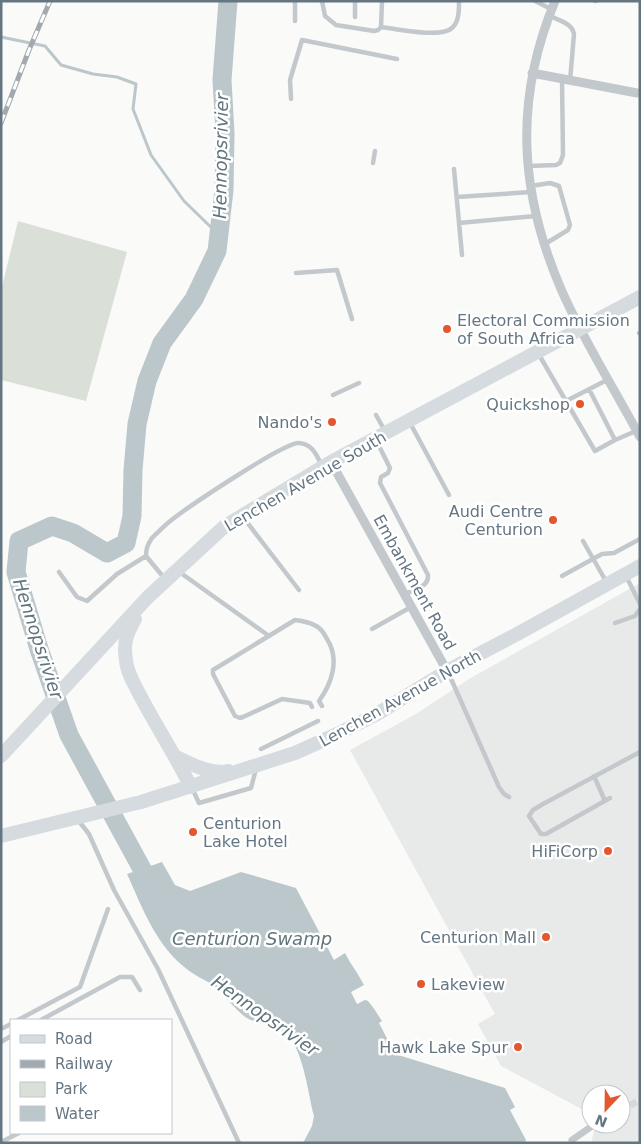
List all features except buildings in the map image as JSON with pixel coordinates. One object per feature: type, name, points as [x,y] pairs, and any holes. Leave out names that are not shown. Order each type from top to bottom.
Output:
[{"type":"main road","name":"Lenchen Avenue South","points":[[1,756],[148,597],[225,526],[327,465],[640,297]]},
{"type":"main road","name":"Lenchen Avenue North","points":[[1,836],[141,802],[192,787],[292,754],[335,736],[377,714],[447,671],[640,566]]},
{"type":"main road","points":[[148,597],[127,633],[126,662],[131,677],[149,712],[192,787]]},
{"type":"main road","points":[[176,757],[198,767],[222,772],[257,765]]},
{"type":"street","points":[[552,9],[544,28],[532,74],[526,114],[530,189],[544,245],[562,290],[580,329],[639,432]]},
{"type":"street","points":[[532,74],[637,93]]},
{"type":"street","name":"Embankment Road","points":[[327,465],[405,594],[447,671]]},
{"type":"street","points":[[572,1140],[581,1134]]},
{"type":"lane","points":[[295,1],[295,20]]},
{"type":"lane","points":[[322,1],[324,16],[336,25],[374,31],[380,27],[382,1]]},
{"type":"lane","points":[[355,1],[355,17]]},
{"type":"lane","points":[[380,27],[438,34],[448,31],[453,28],[457,20],[459,1]]},
{"type":"lane","points":[[528,166],[556,165],[560,163],[566,80],[574,34],[573,28],[552,9],[535,1]]},
{"type":"lane","points":[[291,99],[290,80],[302,40],[396,59]]},
{"type":"lane","points":[[373,163],[375,151]]},
{"type":"lane","points":[[454,169],[462,255]]},
{"type":"lane","points":[[457,197],[530,189],[550,183],[559,186],[570,225],[568,230],[544,245]]},
{"type":"lane","points":[[459,223],[536,216]]},
{"type":"lane","points":[[296,273],[337,270],[352,319]]},
{"type":"lane","points":[[537,352],[595,451],[615,440],[639,432]]},
{"type":"lane","points":[[566,401],[608,379]]},
{"type":"lane","points":[[333,395],[359,383]]},
{"type":"lane","points":[[589,390],[615,440]]},
{"type":"lane","points":[[376,415],[390,468],[388,473],[381,478],[380,483],[428,575],[426,584],[405,594]]},
{"type":"lane","points":[[409,421],[449,495]]},
{"type":"lane","points":[[166,580],[146,556],[147,546],[167,523],[210,494],[292,444],[300,443],[313,450],[327,465]]},
{"type":"lane","points":[[242,516],[299,590]]},
{"type":"lane","points":[[562,576],[602,554],[614,554],[640,539]]},
{"type":"lane","points":[[583,541],[608,584]]},
{"type":"lane","points":[[59,572],[77,597],[87,601],[117,574],[146,556]]},
{"type":"lane","points":[[177,570],[269,636]]},
{"type":"lane","points":[[625,574],[640,604]]},
{"type":"lane","points":[[372,629],[412,607]]},
{"type":"lane","points":[[615,623],[635,616],[640,609]]},
{"type":"lane","points":[[312,707],[310,703],[282,699],[240,718],[235,716],[213,674],[213,670],[296,620],[316,625],[323,632],[334,656],[330,682],[319,700],[322,706]]},
{"type":"lane","name":"Embankment Road","points":[[447,671],[500,787],[504,794],[509,797]]},
{"type":"lane","points":[[261,749],[318,721]]},
{"type":"lane","points":[[610,798],[546,834],[541,834],[538,831],[529,816],[533,810],[543,804],[640,752]]},
{"type":"lane","points":[[192,787],[198,803],[251,788],[257,765]]},
{"type":"lane","points":[[594,776],[605,801]]},
{"type":"lane","points":[[77,817],[89,834],[114,890],[158,969],[239,1143]]},
{"type":"lane","points":[[20,1019],[80,987],[108,909]]},
{"type":"lane","points":[[43,1019],[120,977],[132,977],[140,990]]},
{"type":"lane","points":[[1,1142],[17,1134]]},
{"type":"shaded area","name":"Centurion Mall","points":[[640,583],[640,1143],[591,1143],[593,1134],[631,1134],[631,1084],[581,1084],[581,1109],[501,1066],[478,1024],[495,1014],[350,750],[416,714],[469,679]]},
{"type":"green space","points":[[18,221],[127,252],[86,401],[1,380],[1,291]]},
{"type":"water","name":"Centurion Swamp","points":[[162,862],[175,885],[190,891],[241,872],[296,888],[334,960],[345,953],[364,985],[351,992],[357,1004],[366,1000],[372,1006],[382,1021],[379,1023],[395,1054],[505,1088],[515,1107],[510,1110],[526,1140],[525,1143],[303,1143],[312,1126],[314,1116],[302,1063],[293,1043],[288,1036],[278,1029],[255,1022],[244,1016],[217,988],[191,972],[177,960],[167,950],[145,913],[127,874]]},
{"type":"waterway","name":"Hennopsrivier","points":[[154,891],[69,735],[39,649],[16,572],[19,541],[52,526],[73,533],[107,553],[126,543],[132,516],[137,424],[147,381],[162,343],[194,299],[217,251],[224,190],[225,133],[222,80],[228,1]]},
{"type":"waterway","points":[[1,37],[45,46],[61,65],[93,74],[117,77],[136,84],[133,109],[151,155],[184,201],[219,235]]},
{"type":"tunnel","points":[[631,1105],[640,1100]]},
{"type":"railway","points":[[1,123],[50,1]]},
{"type":"place","name":"Electoral Commission of South Africa","points":[[447,329]]},
{"type":"place","name":"Quickshop","points":[[580,404]]},
{"type":"place","name":"Nando's","points":[[332,422]]},
{"type":"place","name":"Audi Centre Centurion","points":[[553,520]]},
{"type":"place","name":"Centurion Lake Hotel","points":[[193,832]]},
{"type":"place","name":"HiFiCorp","points":[[608,851]]},
{"type":"place","name":"Centurion Mall","points":[[546,937]]},
{"type":"place","name":"Lakeview","points":[[421,984]]},
{"type":"place","name":"Hawk Lake Spur","points":[[518,1047]]}]
